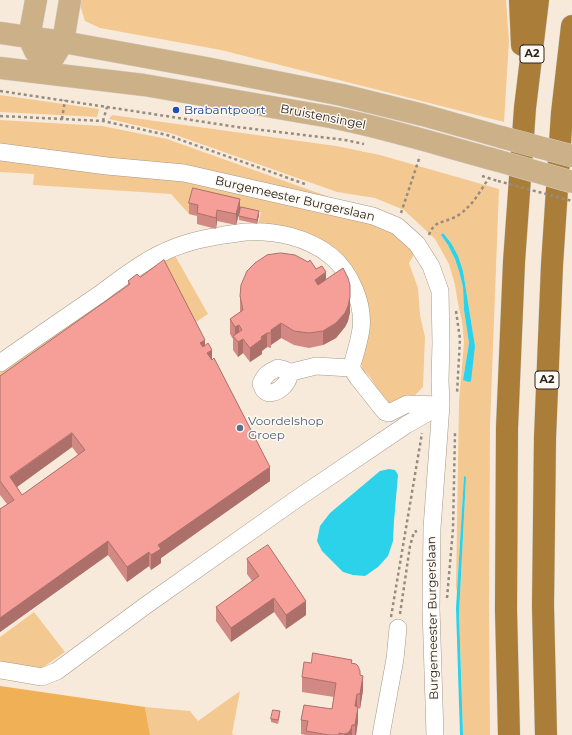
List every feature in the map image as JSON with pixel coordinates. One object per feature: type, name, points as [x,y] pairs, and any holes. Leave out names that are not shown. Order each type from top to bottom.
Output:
[{"type":"highway","name":"A2","points":[[520,0],[525,108]]},
{"type":"highway","name":"A2","points":[[509,735],[506,610],[507,428],[514,262],[525,108],[538,0]]},
{"type":"highway","name":"A2","points":[[546,735],[543,606],[545,438],[552,273],[561,128],[572,26]]},
{"type":"main road","points":[[36,0],[29,38],[44,72]]},
{"type":"main road","points":[[44,72],[63,42],[70,0]]},
{"type":"main road","name":"Bruistensingel","points":[[0,33],[63,42],[342,95],[572,156]]},
{"type":"main road","name":"Bruistensingel","points":[[0,68],[144,85],[330,117],[388,130],[495,173],[572,182]]},
{"type":"street","name":"Burgemeester Burgerslaan","points":[[0,152],[107,166],[184,173],[373,216],[397,226],[417,244],[432,266],[440,291],[440,380],[442,405],[432,528],[431,608],[435,735]]},
{"type":"street","points":[[0,363],[134,269],[160,254],[189,242],[245,232],[282,234],[312,244],[337,261],[346,273],[355,292],[360,310],[361,328],[359,344],[352,368],[358,378],[385,412],[389,413],[406,404],[442,405]]},
{"type":"street","points":[[288,373],[316,366],[352,368]]},
{"type":"street","points":[[0,670],[42,677],[57,671],[145,606],[298,498],[406,425],[442,405]]},
{"type":"street","points":[[381,735],[395,660],[394,624]]},
{"type":"path","points":[[0,91],[107,106],[237,127],[368,144]]},
{"type":"path","points":[[62,120],[65,100]]},
{"type":"path","points":[[0,116],[103,121],[107,106]]},
{"type":"path","points":[[401,214],[420,156],[427,158]]},
{"type":"path","points":[[482,176],[495,173],[572,202]]},
{"type":"path","points":[[428,237],[430,230],[439,222],[454,218],[467,208],[495,173]]},
{"type":"path","points":[[394,624],[418,456],[426,414]]},
{"type":"path","name":"Burgemeester Burgerslaan","points":[[447,599],[453,529],[455,429]]},
{"type":"path","points":[[394,624],[414,532],[432,528]]},
{"type":"shaded area","points":[[81,0],[506,0],[509,41],[504,122],[221,50],[100,28],[85,21],[80,5]]},
{"type":"shaded area","points":[[0,95],[99,109],[97,117],[0,112]]},
{"type":"shaded area","points":[[112,115],[336,146],[380,155],[499,189],[490,426],[490,735],[463,735],[459,614],[466,477],[464,476],[457,592],[456,587],[459,401],[464,342],[462,321],[455,285],[449,264],[435,239],[404,210],[375,198],[337,192],[170,133],[109,119]],"holes":[[[443,233],[451,243],[463,271],[475,346],[463,380],[469,343],[464,310],[463,287],[455,259],[441,235]]]},
{"type":"shaded area","points":[[0,120],[102,126],[167,139],[335,199],[0,146]]},
{"type":"shaded area","points":[[0,157],[185,180],[373,224],[397,236],[415,253],[409,263],[418,288],[420,315],[425,337],[423,387],[411,399],[391,406],[370,377],[363,370],[359,354],[355,274],[258,225],[261,212],[193,199],[189,214],[171,194],[33,185],[34,174],[0,172]]},
{"type":"shaded area","points":[[173,252],[208,314],[190,326],[0,393],[0,372],[152,265]]},
{"type":"shaded area","points":[[34,612],[65,652],[42,668],[31,671],[0,665],[0,637]]},
{"type":"shaded area","points":[[0,686],[145,707],[150,735],[0,735]]},
{"type":"shaded area","points":[[240,691],[232,734],[235,735],[150,735],[145,707],[190,711],[198,721]]},
{"type":"water","points":[[443,233],[451,243],[458,256],[463,271],[475,346],[471,381],[469,382],[463,380],[469,343],[464,310],[463,287],[455,259],[441,235]]},
{"type":"water","points":[[389,469],[395,470],[398,475],[393,541],[388,556],[378,567],[365,576],[343,572],[322,551],[317,541],[320,526],[330,513],[380,471]]},
{"type":"water","points":[[464,476],[466,477],[459,614],[463,735],[460,735],[456,608]]},
{"type":"building","points":[[193,188],[240,199],[236,214],[217,210],[216,218],[197,213],[198,205],[189,203]]},
{"type":"building","points":[[241,207],[259,211],[257,220],[239,216]]},
{"type":"building","points":[[281,253],[295,255],[308,262],[310,260],[316,269],[322,266],[326,272],[315,280],[318,285],[343,268],[350,285],[348,306],[345,313],[336,323],[323,331],[309,333],[294,331],[281,323],[271,330],[271,333],[267,333],[261,337],[262,339],[250,348],[243,339],[238,342],[233,336],[242,330],[239,325],[235,327],[230,319],[243,310],[240,296],[241,285],[247,271],[255,263],[267,255]]},
{"type":"building","points":[[164,260],[205,340],[200,343],[203,347],[208,343],[212,350],[207,353],[212,360],[214,358],[270,467],[158,545],[161,549],[151,555],[149,552],[127,567],[108,541],[0,618],[0,509],[14,500],[0,481],[0,376],[130,284],[128,281],[137,274],[140,277]],"holes":[[[72,433],[85,450],[22,495],[10,477]]]},
{"type":"building","points":[[268,545],[306,601],[286,615],[274,598],[231,628],[216,607],[259,576],[247,559]]},
{"type":"building","points":[[313,653],[352,660],[351,663],[358,666],[360,675],[363,676],[360,694],[357,694],[355,706],[358,707],[355,725],[352,725],[348,733],[329,735],[306,731],[308,721],[301,720],[304,705],[332,709],[336,683],[302,677],[304,662],[311,663]]},
{"type":"building","points":[[273,710],[280,711],[278,720],[271,719]]},
{"type":"place","name":"Brabantpoort","points":[[176,110]]},
{"type":"place","name":"Voordelshop Groep","points":[[240,428]]}]
